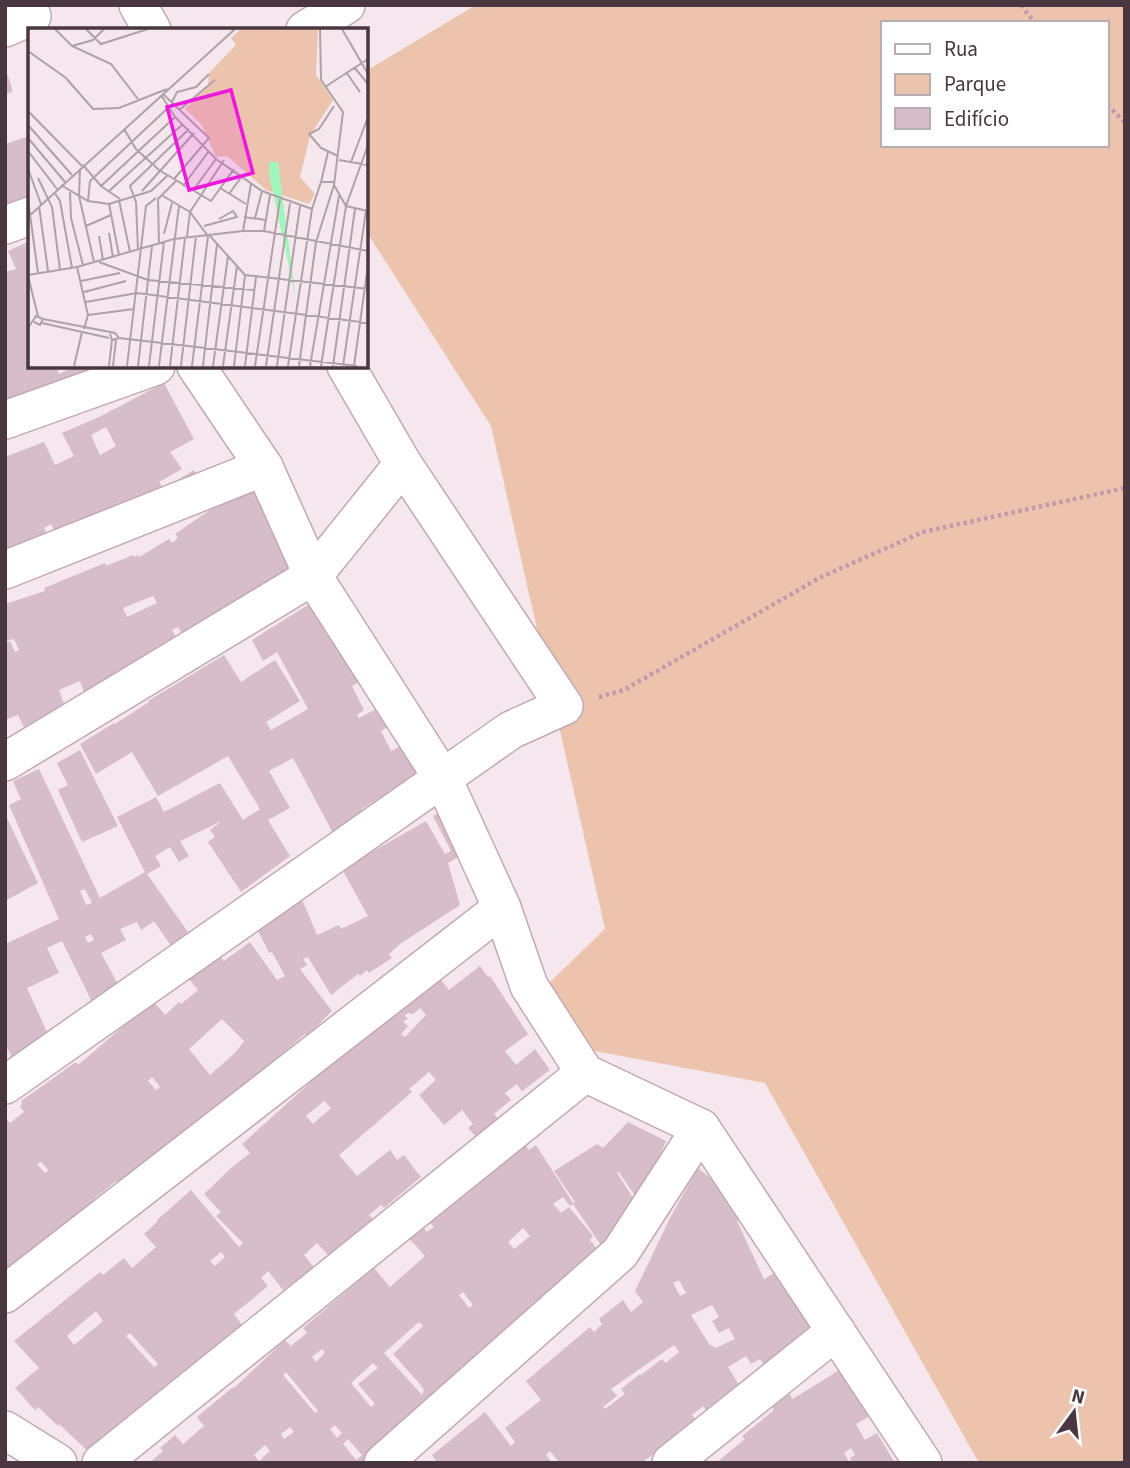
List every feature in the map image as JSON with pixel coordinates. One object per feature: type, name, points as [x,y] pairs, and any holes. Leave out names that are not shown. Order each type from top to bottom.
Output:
[{"type":"street","points":[[138,5],[151,28]]},
{"type":"street","points":[[308,28],[346,5]]},
{"type":"street","points":[[5,225],[28,217]]},
{"type":"street","points":[[5,420],[150,368]]},
{"type":"street","points":[[197,368],[264,467],[313,576],[443,779],[502,908],[529,986],[585,1073],[701,1128],[923,1463]]},
{"type":"street","points":[[5,1085],[511,730],[564,706],[403,464],[347,368]]},
{"type":"street","points":[[5,762],[313,576],[403,464]]},
{"type":"street","points":[[5,570],[264,467]]},
{"type":"street","points":[[5,1294],[502,908]]},
{"type":"street","points":[[101,1463],[585,1073]]},
{"type":"street","points":[[383,1463],[620,1252],[701,1128]]},
{"type":"street","points":[[671,1463],[836,1331]]},
{"type":"street","points":[[5,1430],[58,1463]]},
{"type":"path","points":[[1021,5],[1033,21]]},
{"type":"path","points":[[1109,107],[1125,122]]},
{"type":"path","points":[[564,706],[624,691],[821,577],[923,532],[1125,488]]},
{"type":"green space","points":[[476,5],[1125,5],[1125,1463],[979,1463],[765,1083],[584,1049],[545,987],[605,929],[491,426],[368,234],[368,70]]},
{"type":"building","points":[[5,68],[12,92],[5,94]]},
{"type":"building","points":[[27,137],[28,139],[28,202],[5,209],[5,144]]},
{"type":"building","points":[[28,242],[28,368],[57,368],[59,374],[72,368],[120,368],[5,416],[5,272],[16,269],[8,251]]},
{"type":"building","points":[[164,383],[194,439],[170,452],[182,469],[159,482],[163,488],[194,470],[200,479],[63,547],[51,524],[44,528],[53,548],[5,570],[5,457],[44,442],[55,465],[74,456],[62,433]],"holes":[[[106,427],[116,446],[100,455],[91,435]]]},
{"type":"building","points":[[252,487],[300,569],[184,636],[178,627],[172,630],[179,642],[84,692],[80,681],[59,690],[64,704],[24,727],[18,715],[5,720],[5,643],[10,641],[15,652],[19,650],[14,639],[5,641],[5,604],[45,591],[44,588],[105,563],[106,566],[133,555],[139,557],[169,539],[172,543],[178,538],[175,534],[229,497],[231,501]],"holes":[[[153,596],[157,603],[127,617],[123,608]]]},
{"type":"building","points":[[311,603],[377,672],[352,686],[364,710],[357,715],[359,718],[391,701],[401,719],[381,731],[391,751],[415,739],[432,766],[362,809],[365,816],[333,833],[293,758],[269,771],[290,808],[268,820],[290,856],[241,892],[208,842],[215,837],[210,830],[222,821],[180,841],[189,856],[179,862],[170,847],[155,856],[161,866],[147,874],[188,932],[171,946],[154,921],[141,930],[137,922],[120,929],[126,940],[101,953],[119,986],[93,1001],[62,941],[47,948],[59,973],[27,988],[47,1032],[43,1034],[45,1039],[12,1058],[8,1049],[5,1049],[5,944],[59,919],[9,805],[21,799],[13,781],[39,769],[100,898],[145,872],[117,817],[156,797],[164,812],[220,783],[243,820],[260,809],[228,756],[158,796],[132,752],[96,774],[80,744],[224,655],[241,682],[275,660],[300,701],[266,722],[271,730],[308,709],[277,652],[263,661],[252,640]],"holes":[[[85,889],[92,903],[86,905],[80,891]],[[91,934],[94,940],[88,943],[85,937]]]},
{"type":"building","points":[[80,750],[118,826],[82,842],[58,790],[68,785],[57,763]]},
{"type":"building","points":[[452,806],[474,848],[448,863],[460,905],[400,944],[389,954],[392,958],[369,973],[367,970],[360,976],[358,974],[331,995],[308,957],[303,959],[307,965],[300,969],[332,1011],[307,1036],[305,1034],[269,1065],[127,1196],[116,1181],[94,1199],[106,1214],[5,1298],[5,1117],[10,1123],[24,1112],[20,1106],[21,1101],[76,1062],[78,1065],[153,1001],[165,1015],[179,1002],[181,1004],[198,990],[185,974],[217,951],[224,961],[250,942],[277,980],[285,976],[256,927],[301,897],[317,935],[339,925],[341,929],[368,916],[342,869],[426,821],[445,854],[451,851],[433,816]],"holes":[[[222,1019],[244,1041],[236,1052],[210,1075],[189,1049]],[[152,1077],[160,1087],[156,1090],[148,1081]],[[41,1162],[48,1170],[45,1173],[37,1164]]]},
{"type":"building","points":[[5,814],[38,883],[5,901]]},
{"type":"building","points":[[480,966],[488,977],[490,976],[528,1034],[505,1051],[516,1065],[535,1049],[550,1070],[522,1091],[517,1084],[505,1093],[511,1100],[494,1114],[499,1120],[477,1138],[468,1128],[473,1124],[462,1110],[444,1125],[419,1095],[436,1080],[429,1072],[409,1089],[412,1092],[339,1155],[357,1176],[390,1150],[397,1160],[404,1155],[421,1177],[384,1208],[381,1205],[369,1215],[373,1219],[330,1257],[317,1243],[304,1255],[314,1267],[283,1290],[268,1271],[261,1278],[268,1286],[234,1314],[245,1329],[94,1457],[38,1407],[35,1410],[15,1388],[39,1368],[14,1341],[100,1272],[103,1275],[124,1258],[132,1268],[156,1247],[144,1234],[191,1190],[239,1247],[243,1243],[216,1216],[221,1212],[204,1194],[250,1153],[242,1144],[434,971],[449,990]],"holes":[[[420,1008],[426,1015],[405,1037],[401,1034],[408,1026],[403,1022],[408,1018],[404,1016],[413,1014]],[[324,1101],[331,1108],[313,1124],[306,1116]],[[221,1252],[225,1257],[215,1266],[210,1261]],[[96,1311],[103,1321],[74,1345],[67,1336]],[[130,1333],[158,1364],[154,1367],[126,1336]]]},
{"type":"building","points":[[628,1122],[666,1141],[639,1202],[619,1172],[617,1173],[639,1207],[609,1257],[573,1204],[570,1206],[563,1197],[553,1204],[561,1213],[569,1207],[593,1236],[590,1240],[604,1258],[365,1463],[263,1463],[260,1460],[270,1451],[265,1445],[254,1455],[259,1461],[257,1463],[149,1463],[163,1451],[160,1448],[175,1435],[183,1444],[204,1426],[197,1417],[234,1388],[285,1340],[291,1346],[307,1333],[303,1328],[374,1268],[390,1287],[425,1256],[408,1237],[422,1226],[427,1232],[434,1227],[428,1221],[524,1143],[529,1150],[536,1145],[573,1203],[575,1202],[554,1171],[597,1144],[603,1148]],"holes":[[[523,1228],[530,1236],[514,1249],[508,1242]],[[463,1292],[473,1305],[469,1308],[459,1295]],[[419,1322],[423,1326],[393,1354],[424,1390],[422,1395],[384,1353]],[[322,1349],[325,1353],[316,1362],[312,1357]],[[373,1363],[378,1368],[358,1384],[375,1404],[371,1407],[351,1383]],[[286,1372],[318,1411],[315,1413],[283,1375]],[[335,1425],[342,1433],[337,1438],[330,1429]],[[290,1427],[294,1432],[284,1439],[281,1434]],[[348,1439],[362,1455],[356,1460],[343,1444]]]},
{"type":"building","points":[[698,1168],[715,1182],[741,1216],[737,1221],[764,1279],[788,1265],[818,1328],[765,1367],[760,1359],[751,1364],[746,1356],[728,1367],[741,1388],[707,1411],[703,1406],[692,1415],[696,1420],[682,1434],[641,1463],[560,1463],[550,1451],[546,1455],[552,1463],[437,1463],[432,1455],[485,1412],[511,1446],[515,1442],[505,1428],[541,1400],[526,1381],[590,1327],[594,1332],[602,1324],[599,1319],[623,1300],[631,1312],[643,1302],[635,1291],[671,1216]],"holes":[[[679,1280],[686,1293],[680,1296],[673,1283]],[[712,1305],[719,1317],[712,1321],[719,1333],[729,1328],[735,1339],[716,1348],[709,1344],[691,1315]],[[674,1345],[679,1352],[666,1363],[662,1359],[640,1374],[621,1389],[625,1394],[605,1409],[603,1407],[617,1396],[611,1389]]]},
{"type":"building","points":[[841,1369],[870,1416],[856,1424],[865,1440],[877,1433],[895,1463],[853,1463],[850,1458],[855,1455],[851,1448],[844,1453],[850,1463],[716,1463],[745,1439],[742,1436],[774,1410],[771,1404],[790,1394],[792,1399],[796,1397]]}]
